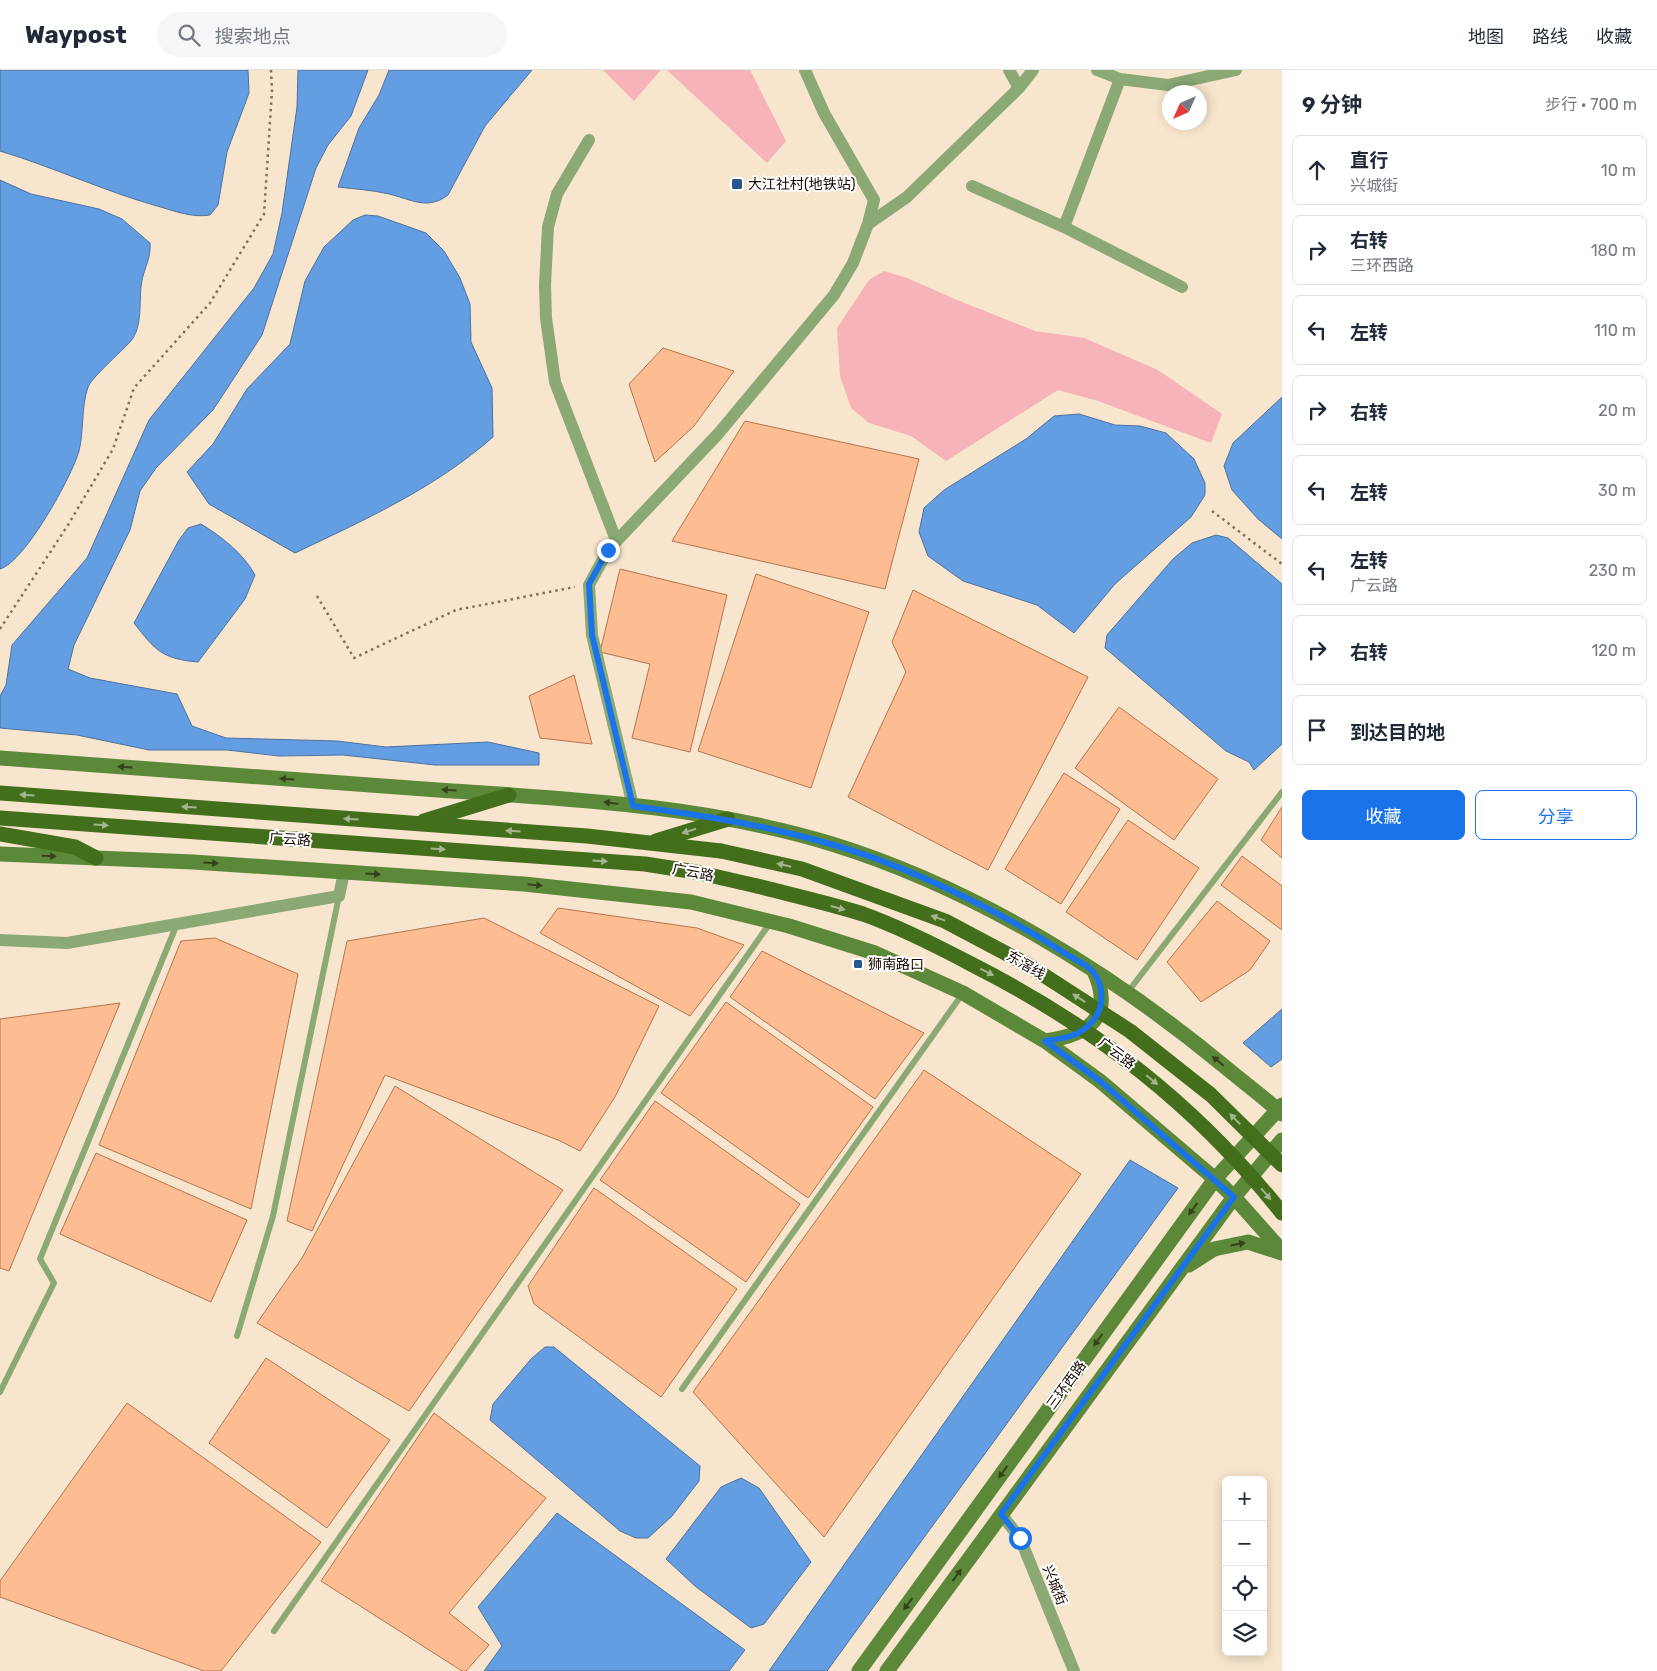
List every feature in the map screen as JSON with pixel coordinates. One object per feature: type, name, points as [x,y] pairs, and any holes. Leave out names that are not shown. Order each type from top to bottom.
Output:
[{"type":"main road","points":[[0,758],[509,795],[633,806],[728,819],[831,844],[910,872],[1046,941],[1128,993],[1192,1040],[1280,1110]]},
{"type":"main road","name":"广云路","points":[[0,793],[587,836],[721,851]]},
{"type":"main road","points":[[416,824],[509,795]]},
{"type":"main road","name":"广云路","points":[[0,818],[645,864],[696,872],[863,914],[946,951],[1011,984],[1113,1048],[1164,1090],[1221,1144],[1282,1214]]},
{"type":"main road","points":[[649,843],[728,819]]},
{"type":"main road","points":[[0,834],[75,847],[96,858]]},
{"type":"main road","name":"东滘线","points":[[721,851],[802,870],[945,921],[1028,964],[1145,1042],[1211,1095],[1282,1165]]},
{"type":"main road","points":[[0,854],[344,872],[524,884],[691,902],[771,922],[875,953],[963,993],[1045,1041],[1100,1081],[1215,1179],[1234,1197],[1282,1252]]},
{"type":"main road","points":[[1045,1041],[1066,1038],[1080,1033],[1092,1024],[1100,1009],[1102,995],[1094,971]]},
{"type":"main road","name":"三环西路","points":[[859,1671],[1215,1179],[1280,1110]]},
{"type":"main road","name":"三环西路","points":[[886,1671],[1234,1197],[1282,1140]]},
{"type":"main road","points":[[1179,1272],[1214,1249],[1248,1242],[1282,1252]]},
{"type":"street","points":[[633,806],[592,635],[589,584],[608,550],[616,540],[718,434],[834,295],[853,263],[868,224],[874,200],[824,113],[805,70]]},
{"type":"street","points":[[1009,70],[1019,88]]},
{"type":"street","points":[[868,224],[907,197],[1019,88],[1033,70]]},
{"type":"street","points":[[1097,70],[1120,79],[1168,85],[1236,70]]},
{"type":"street","points":[[1064,227],[1120,79]]},
{"type":"street","points":[[589,140],[557,194],[548,227],[546,318],[555,382],[616,540]]},
{"type":"street","points":[[972,186],[1064,227],[1182,287]]},
{"type":"street","points":[[0,940],[66,943],[339,896],[344,872]]},
{"type":"street","name":"兴城街","points":[[1001,1514],[1020,1538],[1074,1671]]},
{"type":"lane","points":[[1128,993],[1282,792]]},
{"type":"lane","points":[[237,1336],[273,1216],[339,896]]},
{"type":"lane","points":[[274,1631],[771,922]]},
{"type":"lane","points":[[0,1392],[54,1283],[40,1259],[177,924]]},
{"type":"lane","points":[[682,1389],[963,993]]},
{"type":"path","points":[[0,629],[68,525],[113,449],[134,388],[210,303],[264,214],[272,70]]},
{"type":"path","points":[[1212,512],[1282,564]]},
{"type":"path","points":[[317,596],[354,658],[456,610],[589,584]]},
{"type":"shaded area","points":[[603,70],[661,70],[634,101]]},
{"type":"shaded area","points":[[667,70],[750,70],[786,141],[767,163]]},
{"type":"shaded area","points":[[884,271],[907,278],[1035,331],[1084,338],[1158,370],[1222,414],[1211,443],[1098,401],[1058,390],[946,461],[911,436],[869,423],[851,408],[840,376],[837,328],[869,280]]},
{"type":"water","points":[[0,70],[248,70],[249,93],[227,152],[218,205],[210,215],[183,214],[137,200],[0,151]]},
{"type":"water","points":[[298,70],[368,70],[351,116],[328,145],[316,168],[262,335],[213,410],[156,468],[140,491],[130,530],[74,645],[68,669],[90,678],[177,694],[192,726],[226,738],[337,741],[386,747],[488,742],[539,753],[539,765],[435,765],[343,755],[279,756],[227,750],[149,750],[77,735],[0,728],[0,696],[6,685],[12,645],[87,558],[149,420],[254,288],[273,254],[282,213],[297,107]]},
{"type":"water","points":[[389,70],[532,70],[485,126],[448,195],[440,200],[426,203],[383,193],[338,187],[359,128],[379,95]]},
{"type":"water","points":[[0,180],[31,194],[99,209],[122,219],[150,243],[150,248],[142,280],[137,328],[130,342],[95,377],[88,387],[84,403],[82,435],[75,463],[58,497],[34,535],[10,563],[0,569]]},
{"type":"water","points":[[365,215],[378,216],[426,233],[444,251],[460,278],[470,304],[471,342],[492,388],[493,437],[470,456],[423,488],[372,516],[295,553],[209,504],[187,472],[213,444],[247,389],[290,344],[305,281],[324,247],[353,220]]},
{"type":"water","points":[[1282,397],[1282,539],[1258,519],[1232,490],[1224,466],[1233,443]]},
{"type":"water","points":[[1079,414],[1115,425],[1140,426],[1166,433],[1194,459],[1205,483],[1205,495],[1191,517],[1115,584],[1074,633],[1037,605],[963,581],[928,556],[919,532],[924,508],[944,490],[1026,439],[1054,416]]},
{"type":"water","points":[[201,524],[231,546],[255,575],[245,599],[198,662],[186,661],[160,652],[134,623],[179,540],[188,528]]},
{"type":"water","points":[[1216,535],[1228,538],[1282,584],[1282,744],[1254,770],[1249,762],[1226,751],[1105,648],[1107,635],[1173,559],[1192,543]]},
{"type":"water","points":[[1282,1009],[1282,1059],[1271,1067],[1243,1043]]},
{"type":"water","points":[[1130,1160],[1178,1188],[827,1671],[769,1671]]},
{"type":"water","points":[[545,1347],[554,1347],[700,1466],[699,1481],[672,1516],[648,1538],[636,1538],[620,1531],[490,1420],[493,1404],[531,1359]]},
{"type":"water","points":[[741,1478],[759,1488],[811,1562],[764,1624],[751,1628],[695,1586],[666,1559],[721,1487]]},
{"type":"water","points":[[557,1513],[745,1650],[729,1671],[484,1671],[502,1646],[478,1607]]},
{"type":"building","points":[[663,348],[734,371],[694,426],[655,462],[629,384]]},
{"type":"building","points":[[745,421],[919,459],[885,589],[672,541]]},
{"type":"building","points":[[620,569],[727,595],[690,752],[632,738],[650,664],[600,652]]},
{"type":"building","points":[[756,574],[869,612],[811,788],[698,751]]},
{"type":"building","points":[[913,590],[1088,677],[988,870],[848,797],[906,672],[892,642]]},
{"type":"building","points":[[574,675],[592,744],[540,738],[529,696]]},
{"type":"building","points":[[1119,707],[1218,779],[1174,840],[1075,768]]},
{"type":"building","points":[[1064,773],[1120,809],[1061,904],[1005,869]]},
{"type":"building","points":[[1282,807],[1282,858],[1261,840]]},
{"type":"building","points":[[1128,820],[1199,868],[1137,960],[1066,912]]},
{"type":"building","points":[[1242,856],[1282,886],[1282,930],[1221,885]]},
{"type":"building","points":[[1217,901],[1270,941],[1250,970],[1201,1002],[1167,962]]},
{"type":"building","points":[[558,908],[697,928],[744,945],[690,1016],[540,933]]},
{"type":"building","points":[[484,918],[659,1006],[615,1097],[580,1151],[558,1140],[385,1075],[312,1231],[287,1221],[347,941]]},
{"type":"building","points":[[215,938],[298,974],[251,1209],[99,1145],[181,941]]},
{"type":"building","points":[[762,951],[924,1033],[875,1099],[730,997]]},
{"type":"building","points":[[726,1002],[873,1107],[808,1198],[661,1093]]},
{"type":"building","points":[[120,1003],[9,1271],[0,1268],[0,1019]]},
{"type":"building","points":[[924,1070],[1081,1174],[824,1537],[693,1392]]},
{"type":"building","points":[[395,1086],[563,1190],[409,1411],[257,1323],[302,1258]]},
{"type":"building","points":[[655,1101],[800,1204],[746,1282],[600,1180]]},
{"type":"building","points":[[96,1153],[247,1220],[211,1302],[60,1234]]},
{"type":"building","points":[[594,1188],[737,1289],[661,1397],[534,1304],[528,1286]]},
{"type":"building","points":[[266,1358],[390,1440],[327,1528],[209,1443]]},
{"type":"building","points":[[127,1403],[321,1542],[221,1671],[204,1671],[0,1597],[0,1581]]},
{"type":"building","points":[[434,1413],[546,1498],[449,1613],[489,1645],[466,1671],[462,1671],[321,1581]]},
{"type":"place","name":"大江社村(地铁站)","points":[[737,184]]},
{"type":"place","name":"狮南路口","points":[[858,964]]},
{"type":"route","points":[[608,550],[589,584],[592,635],[633,806],[728,819],[831,844],[910,872],[1053,945],[1094,971],[1102,995],[1100,1009],[1092,1024],[1080,1033],[1066,1038],[1045,1041],[1100,1081],[1234,1197],[1001,1514],[1020,1538]]}]
